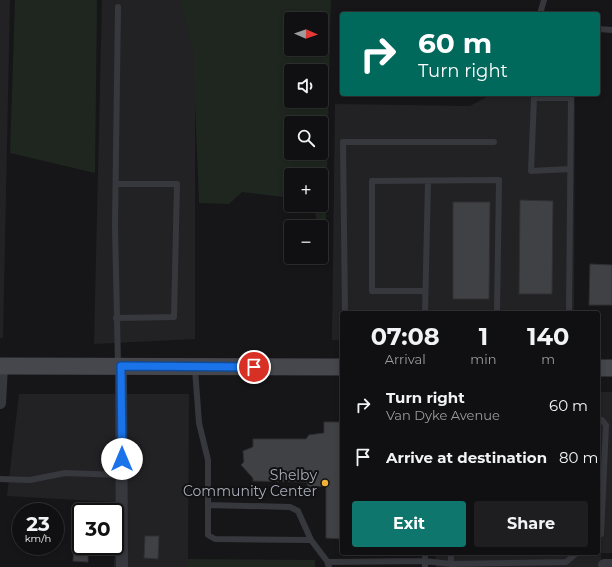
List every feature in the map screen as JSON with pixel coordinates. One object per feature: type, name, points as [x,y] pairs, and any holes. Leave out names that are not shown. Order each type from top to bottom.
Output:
[{"type":"main road","points":[[1,366],[340,367]]},
{"type":"main road","points":[[600,368],[612,368]]},
{"type":"street","points":[[0,403],[1,366]]},
{"type":"street","points":[[120,366],[122,567]]},
{"type":"lane","points":[[540,12],[544,0]]},
{"type":"lane","points":[[118,7],[116,318],[120,366]]},
{"type":"lane","points":[[600,29],[612,30]]},
{"type":"lane","points":[[569,311],[571,98],[534,98],[531,171],[570,169]]},
{"type":"lane","points":[[345,311],[342,142],[494,142]]},
{"type":"lane","points":[[425,291],[372,291],[372,181],[499,180],[496,311]]},
{"type":"lane","points":[[425,311],[428,181]]},
{"type":"lane","points":[[116,184],[177,184],[174,317],[116,318]]},
{"type":"lane","points":[[195,367],[198,423],[208,460],[208,535],[215,539],[311,540]]},
{"type":"lane","points":[[600,420],[602,420],[606,425],[606,432],[600,535]]},
{"type":"lane","points":[[0,479],[30,480],[66,473],[122,474]]},
{"type":"lane","points":[[208,505],[290,506],[298,511],[311,540],[329,564],[566,562],[575,555]]},
{"type":"lane","points":[[451,555],[451,564]]},
{"type":"shaded area","points":[[0,0],[10,0],[3,338],[0,338]]},
{"type":"shaded area","points":[[15,0],[97,0],[95,173],[10,153]]},
{"type":"shaded area","points":[[102,0],[195,0],[195,339],[94,344]]},
{"type":"shaded area","points":[[180,0],[331,0],[328,131],[328,116],[284,116],[284,160],[327,160],[327,168],[284,168],[284,197],[242,192],[229,204],[199,203],[193,52]]},
{"type":"shaded area","points":[[488,96],[575,96],[574,311],[340,311],[340,340],[332,340],[335,104],[470,106]]},
{"type":"shaded area","points":[[315,212],[326,212],[325,220],[317,220]]},
{"type":"shaded area","points":[[600,392],[612,392],[612,553],[601,553],[601,567],[436,567],[435,555],[600,555]]},
{"type":"shaded area","points":[[19,394],[189,394],[188,567],[114,567],[114,555],[124,555],[124,503],[7,496]]},
{"type":"shaded area","points":[[188,559],[315,560],[315,567],[188,567]]},
{"type":"building","points":[[520,200],[553,201],[552,294],[519,294]]},
{"type":"building","points":[[453,202],[490,202],[489,299],[453,299]]},
{"type":"building","points":[[590,264],[612,265],[612,305],[589,305]]},
{"type":"building","name":"Shelby Community Center","points":[[324,422],[340,422],[340,539],[326,538],[326,486],[308,487],[307,482],[253,481],[253,478],[241,465],[244,462],[243,451],[253,447],[253,439],[306,439],[309,435],[324,433]]},
{"type":"building","points":[[145,536],[159,536],[158,559],[144,558]]},
{"type":"building","points":[[73,555],[88,555],[88,562],[73,561]]},
{"type":"place","name":"Shelby Community Center","points":[[325,483]]},
{"type":"route","points":[[122,459],[121,366],[254,367]]}]
